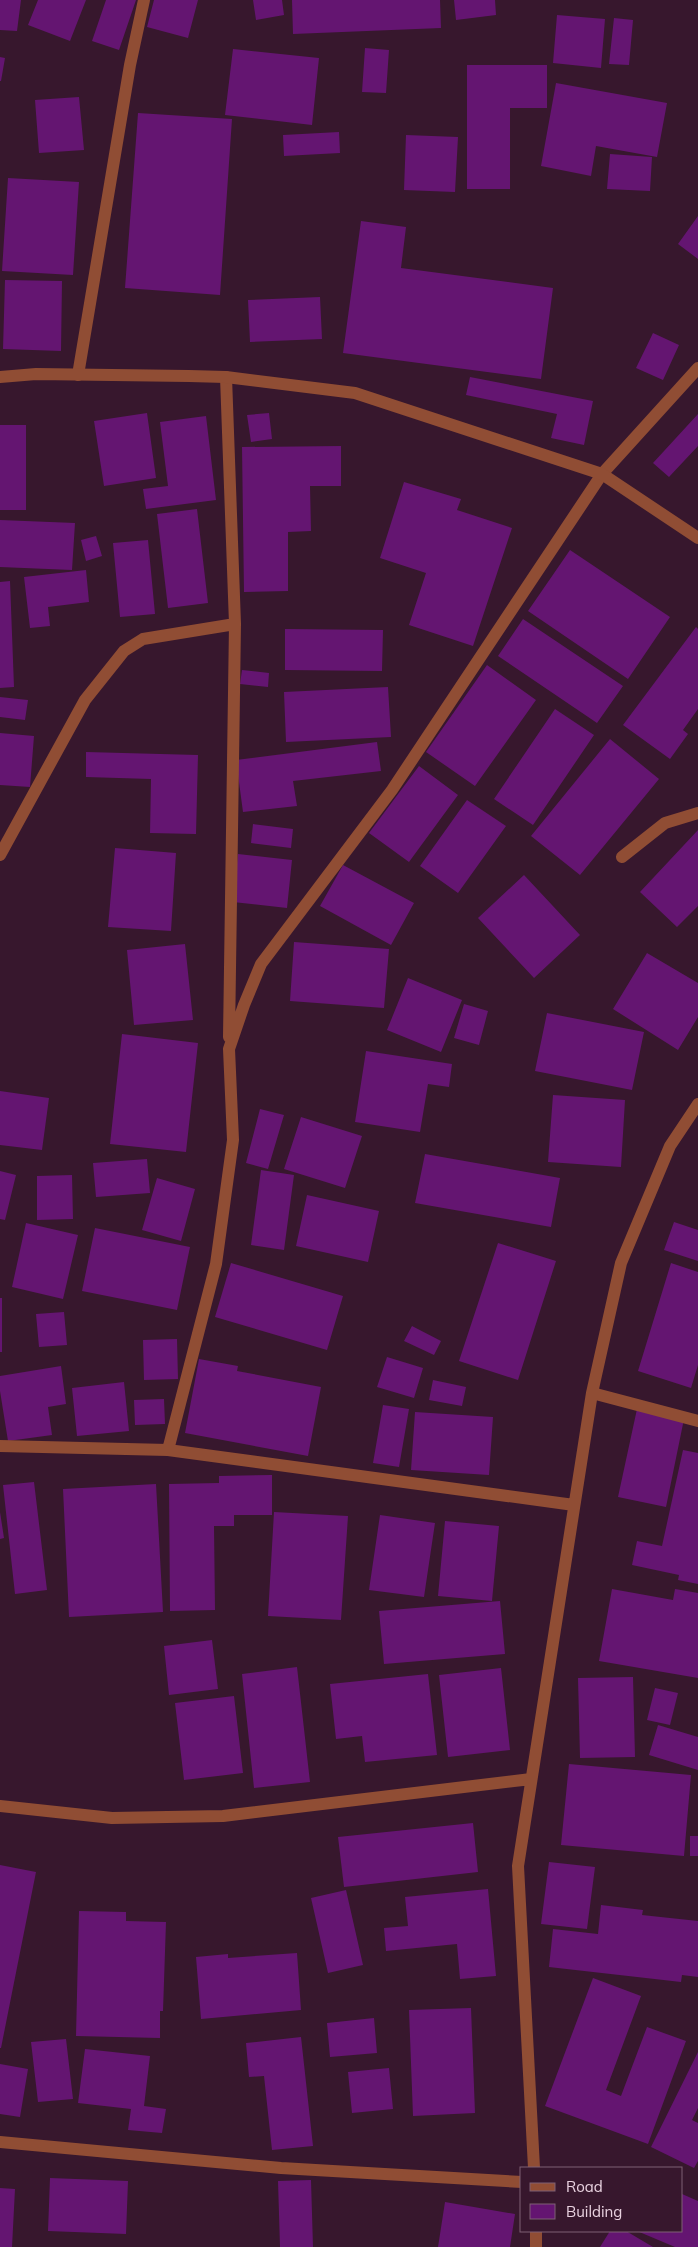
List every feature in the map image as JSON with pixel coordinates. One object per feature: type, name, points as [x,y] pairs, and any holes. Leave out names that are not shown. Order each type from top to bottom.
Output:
[{"type":"street","points":[[78,375],[130,65],[144,0]]},
{"type":"street","points":[[229,1049],[261,964],[392,790],[602,474],[698,368]]},
{"type":"street","points":[[0,377],[36,374],[226,378],[355,393],[602,474],[698,538]]},
{"type":"street","points":[[168,1450],[216,1264],[233,1140],[229,1049],[235,624],[226,378]]},
{"type":"street","points":[[0,855],[85,700],[124,651],[143,639],[235,624]]},
{"type":"street","points":[[622,856],[665,823],[698,813]]},
{"type":"street","points":[[534,2167],[518,1866],[531,1779],[592,1393],[621,1263],[670,1146],[698,1104]]},
{"type":"street","points":[[592,1393],[698,1421]]},
{"type":"street","points":[[0,1446],[168,1450],[574,1505]]},
{"type":"street","points":[[0,1806],[112,1818],[224,1816],[531,1779]]},
{"type":"street","points":[[0,2142],[281,2168],[520,2182]]},
{"type":"street","points":[[536,2232],[536,2247]]},
{"type":"building","points":[[0,0],[21,0],[17,31],[0,30]]},
{"type":"building","points":[[38,0],[86,0],[70,41],[28,25]]},
{"type":"building","points":[[106,0],[136,0],[119,50],[92,41]]},
{"type":"building","points":[[154,0],[198,0],[188,38],[147,27]]},
{"type":"building","points":[[253,0],[282,0],[284,15],[256,20]]},
{"type":"building","points":[[292,0],[440,0],[441,28],[293,34]]},
{"type":"building","points":[[454,0],[495,0],[496,15],[456,20]]},
{"type":"building","points":[[557,15],[605,19],[601,68],[553,63]]},
{"type":"building","points":[[614,18],[633,20],[629,65],[609,64]]},
{"type":"building","points":[[365,48],[389,50],[386,93],[362,92]]},
{"type":"building","points":[[233,49],[319,58],[312,125],[225,115]]},
{"type":"building","points":[[0,57],[5,58],[1,81],[0,81]]},
{"type":"building","points":[[467,65],[547,65],[547,108],[510,108],[510,189],[467,189]]},
{"type":"building","points":[[556,83],[667,103],[657,157],[596,146],[591,176],[541,166]]},
{"type":"building","points":[[79,97],[84,150],[39,153],[35,100]]},
{"type":"building","points":[[138,113],[232,119],[220,295],[125,288]]},
{"type":"building","points":[[339,132],[340,153],[284,156],[283,135]]},
{"type":"building","points":[[406,135],[458,137],[455,192],[404,190]]},
{"type":"building","points":[[610,154],[652,157],[650,191],[607,189]]},
{"type":"building","points":[[8,178],[79,182],[73,275],[2,271]]},
{"type":"building","points":[[698,216],[698,259],[678,244]]},
{"type":"building","points":[[361,221],[406,227],[401,268],[553,288],[541,379],[343,353]]},
{"type":"building","points":[[5,280],[62,281],[61,351],[3,349]]},
{"type":"building","points":[[320,297],[322,339],[250,342],[248,300]]},
{"type":"building","points":[[653,333],[679,345],[663,380],[636,368]]},
{"type":"building","points":[[470,377],[593,401],[584,445],[551,438],[557,414],[466,395]]},
{"type":"building","points":[[147,413],[156,478],[104,486],[94,421]]},
{"type":"building","points":[[269,413],[272,439],[251,442],[247,415]]},
{"type":"building","points":[[698,414],[698,446],[669,477],[653,463]]},
{"type":"building","points":[[206,416],[216,500],[146,509],[143,489],[168,486],[160,422]]},
{"type":"building","points":[[0,425],[26,425],[26,510],[0,510]]},
{"type":"building","points":[[341,446],[341,486],[310,486],[311,531],[288,532],[288,591],[244,592],[242,447]]},
{"type":"building","points":[[404,482],[461,499],[457,510],[512,528],[473,646],[409,625],[426,573],[380,558]]},
{"type":"building","points":[[197,509],[208,603],[168,608],[157,514]]},
{"type":"building","points":[[0,520],[75,523],[72,570],[0,567]]},
{"type":"building","points":[[96,536],[102,556],[86,561],[81,540]]},
{"type":"building","points":[[148,540],[155,614],[120,617],[113,543]]},
{"type":"building","points":[[570,550],[670,617],[628,679],[528,611]]},
{"type":"building","points":[[86,570],[89,602],[48,607],[50,626],[30,628],[24,577]]},
{"type":"building","points":[[10,581],[14,687],[0,688],[0,582]]},
{"type":"building","points":[[523,619],[623,686],[597,723],[498,656]]},
{"type":"building","points":[[696,627],[698,629],[698,709],[683,730],[688,734],[670,759],[623,725]]},
{"type":"building","points":[[285,629],[383,630],[382,671],[285,670]]},
{"type":"building","points":[[487,665],[536,700],[475,786],[426,752]]},
{"type":"building","points":[[242,670],[269,673],[268,687],[240,684]]},
{"type":"building","points":[[388,687],[391,737],[286,742],[284,692]]},
{"type":"building","points":[[0,697],[28,700],[25,720],[0,717]]},
{"type":"building","points":[[555,709],[594,735],[533,825],[494,799]]},
{"type":"building","points":[[0,733],[34,736],[30,787],[0,785]]},
{"type":"building","points":[[610,739],[659,779],[580,875],[531,836]]},
{"type":"building","points":[[377,742],[381,771],[293,781],[297,806],[243,812],[236,760]]},
{"type":"building","points":[[86,752],[198,755],[196,834],[150,833],[151,779],[86,777]]},
{"type":"building","points":[[419,766],[458,795],[409,862],[369,833]]},
{"type":"building","points":[[467,800],[506,826],[458,893],[420,866]]},
{"type":"building","points":[[253,824],[293,829],[291,848],[251,843]]},
{"type":"building","points":[[698,830],[698,906],[677,927],[640,892]]},
{"type":"building","points":[[115,848],[176,853],[171,931],[108,927]]},
{"type":"building","points":[[238,854],[292,860],[287,908],[233,902]]},
{"type":"building","points":[[343,865],[414,903],[391,945],[320,906]]},
{"type":"building","points":[[524,875],[580,935],[534,978],[478,918]]},
{"type":"building","points":[[294,942],[389,949],[384,1008],[290,1001]]},
{"type":"building","points":[[185,944],[193,1020],[134,1025],[127,950]]},
{"type":"building","points":[[647,953],[698,983],[698,1017],[678,1050],[613,1009]]},
{"type":"building","points":[[408,978],[462,1000],[441,1052],[387,1030]]},
{"type":"building","points":[[464,1004],[488,1011],[479,1045],[454,1038]]},
{"type":"building","points":[[547,1013],[644,1032],[632,1090],[535,1071]]},
{"type":"building","points":[[122,1034],[198,1043],[186,1152],[110,1144]]},
{"type":"building","points":[[366,1051],[452,1064],[449,1087],[428,1084],[420,1132],[355,1122]]},
{"type":"building","points":[[0,1091],[49,1098],[42,1150],[0,1145]]},
{"type":"building","points":[[553,1095],[625,1100],[621,1167],[548,1162]]},
{"type":"building","points":[[260,1109],[284,1115],[268,1169],[246,1163]]},
{"type":"building","points":[[301,1117],[362,1136],[345,1188],[284,1169]]},
{"type":"building","points":[[425,1154],[560,1178],[551,1227],[415,1203]]},
{"type":"building","points":[[147,1159],[150,1193],[96,1197],[93,1163]]},
{"type":"building","points":[[261,1170],[294,1175],[284,1250],[251,1245]]},
{"type":"building","points":[[0,1171],[16,1175],[5,1220],[0,1219]]},
{"type":"building","points":[[72,1175],[73,1219],[37,1220],[37,1176]]},
{"type":"building","points":[[157,1178],[195,1189],[181,1241],[142,1230]]},
{"type":"building","points":[[307,1195],[379,1211],[368,1262],[296,1246]]},
{"type":"building","points":[[674,1222],[698,1230],[698,1261],[664,1250]]},
{"type":"building","points":[[26,1223],[78,1235],[63,1299],[12,1287]]},
{"type":"building","points":[[95,1228],[190,1247],[177,1310],[82,1291]]},
{"type":"building","points":[[498,1243],[556,1261],[518,1380],[459,1361]]},
{"type":"building","points":[[231,1263],[343,1296],[327,1350],[215,1317]]},
{"type":"building","points":[[671,1263],[698,1272],[698,1365],[691,1388],[638,1371]]},
{"type":"building","points":[[0,1298],[2,1298],[2,1352],[0,1352]]},
{"type":"building","points":[[64,1312],[67,1345],[39,1347],[36,1314]]},
{"type":"building","points":[[412,1326],[441,1341],[434,1355],[404,1341]]},
{"type":"building","points":[[177,1339],[178,1379],[144,1380],[143,1340]]},
{"type":"building","points":[[387,1357],[423,1368],[414,1398],[377,1387]]},
{"type":"building","points":[[199,1359],[238,1366],[237,1371],[321,1387],[308,1456],[185,1433]]},
{"type":"building","points":[[61,1366],[66,1404],[48,1407],[52,1435],[8,1441],[0,1391],[0,1376]]},
{"type":"building","points":[[433,1380],[466,1387],[462,1406],[429,1400]]},
{"type":"building","points":[[124,1382],[129,1431],[77,1436],[72,1388]]},
{"type":"building","points":[[164,1399],[165,1424],[135,1425],[134,1400]]},
{"type":"building","points":[[383,1405],[409,1409],[399,1467],[373,1463]]},
{"type":"building","points":[[637,1409],[684,1419],[666,1507],[618,1497]]},
{"type":"building","points":[[415,1412],[493,1417],[489,1475],[411,1470]]},
{"type":"building","points":[[683,1450],[698,1453],[698,1584],[678,1580],[679,1575],[632,1565],[637,1541],[662,1546]]},
{"type":"building","points":[[272,1475],[272,1515],[234,1515],[234,1526],[214,1526],[215,1610],[170,1611],[169,1484],[219,1483],[219,1476]]},
{"type":"building","points":[[34,1482],[47,1590],[15,1594],[3,1485]]},
{"type":"building","points":[[156,1484],[163,1612],[69,1617],[63,1489]]},
{"type":"building","points":[[0,1512],[4,1538],[0,1539]]},
{"type":"building","points":[[274,1512],[348,1516],[341,1620],[268,1616]]},
{"type":"building","points":[[380,1515],[435,1523],[424,1597],[369,1590]]},
{"type":"building","points":[[445,1521],[499,1526],[492,1601],[438,1596]]},
{"type":"building","points":[[612,1589],[673,1600],[675,1589],[698,1593],[698,1678],[599,1661]]},
{"type":"building","points":[[500,1601],[505,1654],[384,1664],[379,1611]]},
{"type":"building","points":[[212,1640],[218,1689],[169,1695],[164,1646]]},
{"type":"building","points":[[297,1667],[310,1782],[254,1788],[242,1674]]},
{"type":"building","points":[[501,1668],[510,1750],[448,1757],[439,1675]]},
{"type":"building","points":[[428,1674],[437,1755],[365,1762],[362,1736],[336,1739],[330,1684]]},
{"type":"building","points":[[633,1677],[635,1757],[580,1758],[578,1678]]},
{"type":"building","points":[[655,1688],[678,1693],[670,1725],[647,1720]]},
{"type":"building","points":[[234,1696],[243,1773],[184,1780],[175,1703]]},
{"type":"building","points":[[658,1725],[698,1737],[698,1770],[649,1755]]},
{"type":"building","points":[[569,1764],[691,1775],[684,1856],[561,1845]]},
{"type":"building","points":[[473,1823],[478,1872],[344,1887],[338,1837]]},
{"type":"building","points":[[690,1836],[698,1836],[698,1856],[690,1856]]},
{"type":"building","points":[[549,1862],[595,1867],[587,1929],[541,1924]]},
{"type":"building","points":[[0,1865],[36,1872],[1,2048],[0,2048]]},
{"type":"building","points":[[488,1889],[496,1976],[460,1979],[457,1944],[386,1951],[384,1928],[408,1926],[405,1897]]},
{"type":"building","points":[[346,1890],[363,1965],[328,1973],[311,1898]]},
{"type":"building","points":[[601,1905],[643,1910],[642,1915],[698,1921],[698,1977],[682,1975],[681,1982],[549,1967],[553,1929],[598,1934]]},
{"type":"building","points":[[79,1911],[126,1912],[126,1921],[166,1922],[163,2011],[160,2011],[160,2038],[76,2036]]},
{"type":"building","points":[[297,1953],[301,2010],[201,2019],[196,1957],[228,1954],[228,1958]]},
{"type":"building","points":[[593,1978],[641,1996],[606,2090],[621,2096],[647,2027],[686,2041],[648,2144],[545,2106]]},
{"type":"building","points":[[471,2008],[475,2113],[413,2116],[409,2010]]},
{"type":"building","points":[[374,2018],[377,2053],[330,2057],[327,2023]]},
{"type":"building","points":[[301,2037],[313,2146],[272,2150],[264,2076],[249,2077],[246,2043]]},
{"type":"building","points":[[66,2039],[73,2099],[38,2102],[31,2042]]},
{"type":"building","points":[[85,2049],[150,2056],[144,2106],[166,2109],[162,2133],[128,2130],[131,2109],[78,2103]]},
{"type":"building","points":[[698,2052],[698,2108],[692,2120],[698,2123],[698,2161],[694,2168],[651,2147]]},
{"type":"building","points":[[0,2064],[28,2069],[20,2117],[0,2114]]},
{"type":"building","points":[[389,2068],[393,2109],[352,2113],[348,2072]]},
{"type":"building","points":[[50,2178],[128,2181],[126,2234],[48,2231]]},
{"type":"building","points":[[311,2180],[313,2247],[280,2247],[278,2181]]},
{"type":"building","points":[[0,2188],[15,2189],[12,2247],[0,2247]]},
{"type":"building","points":[[683,2194],[698,2201],[698,2247],[675,2247],[639,2232],[683,2232]]},
{"type":"building","points":[[445,2202],[515,2214],[510,2247],[438,2247]]},
{"type":"building","points":[[609,2232],[628,2232],[653,2247],[600,2247]]}]
